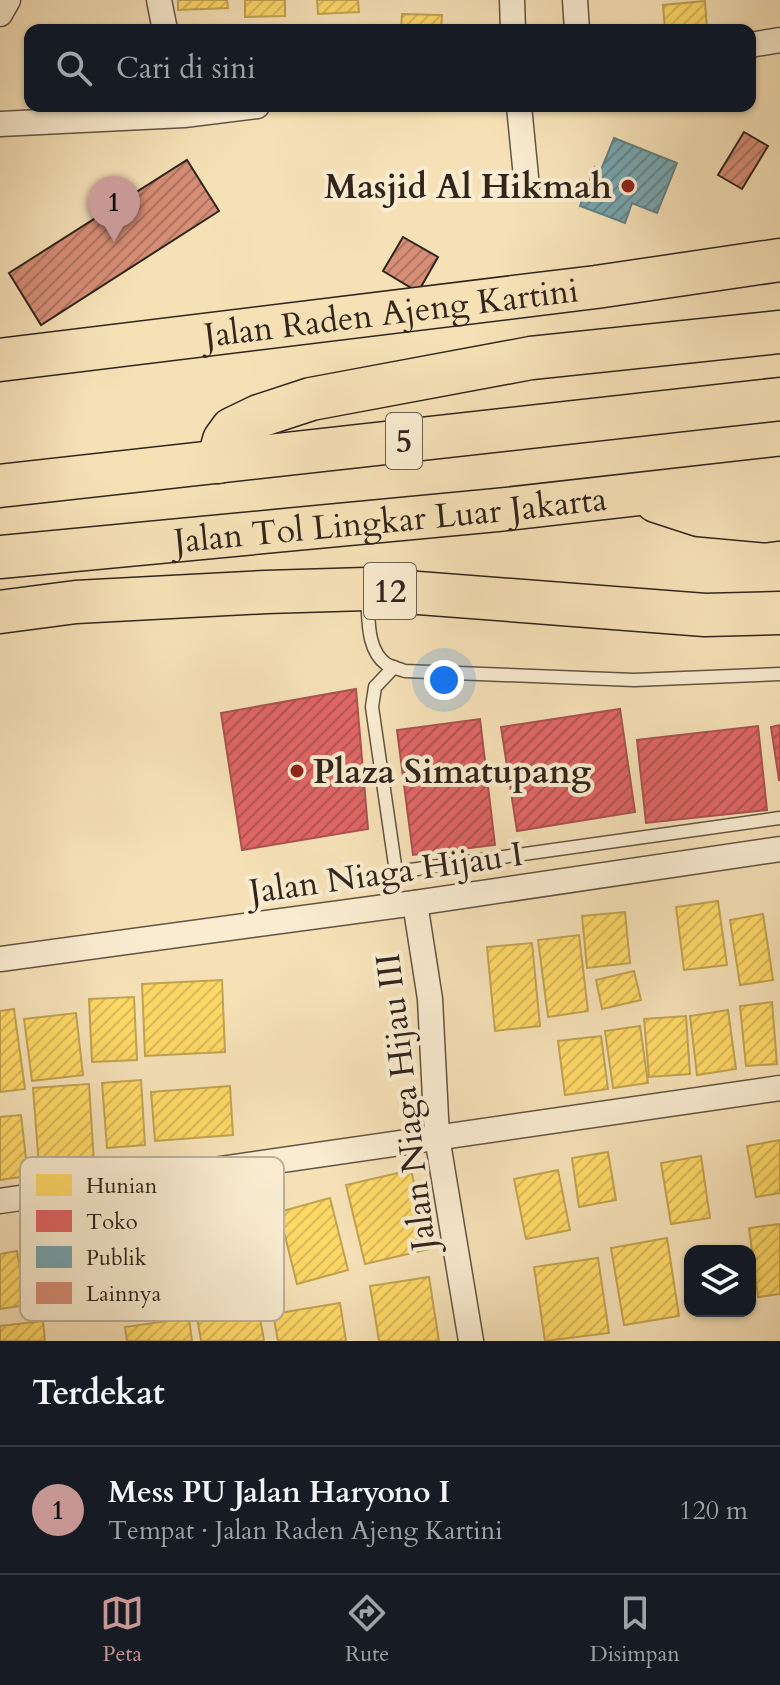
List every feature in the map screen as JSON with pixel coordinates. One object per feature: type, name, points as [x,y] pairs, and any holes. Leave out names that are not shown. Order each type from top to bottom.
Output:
[{"type":"highway","name":"Jalan Raden Ajeng Kartini","points":[[0,360],[596,287],[780,260]]},
{"type":"highway","points":[[213,462],[232,429],[259,416],[311,399],[531,358],[780,332]]},
{"type":"highway","name":"5","points":[[0,486],[780,399]]},
{"type":"highway","name":"Jalan Tol Lingkar Luar Jakarta","points":[[0,557],[780,478]]},
{"type":"highway","points":[[634,495],[699,515],[765,521],[780,519]]},
{"type":"highway","name":"12","points":[[0,612],[76,602],[366,589],[705,615],[780,613]]},
{"type":"street","points":[[0,14],[8,0]]},
{"type":"street","points":[[159,0],[164,24]]},
{"type":"street","points":[[512,0],[513,24]]},
{"type":"street","points":[[575,0],[577,24]]},
{"type":"street","points":[[756,44],[780,40]]},
{"type":"street","points":[[0,124],[157,112]]},
{"type":"street","points":[[520,112],[527,187]]},
{"type":"street","name":"Jalan Niaga Hijau I","points":[[0,959],[415,903],[780,849]]},
{"type":"street","name":"Jalan Niaga Hijau III","points":[[415,903],[430,999],[437,1137],[471,1341]]},
{"type":"street","points":[[284,1159],[780,1088]]},
{"type":"street","points":[[0,1201],[20,1198]]},
{"type":"lane","points":[[366,589],[374,651],[387,665],[405,671],[634,680],[780,674]]},
{"type":"lane","points":[[394,667],[375,687],[372,707],[396,872],[780,818]]},
{"type":"building: Hunian","points":[[178,0],[227,0],[228,8],[178,10]]},
{"type":"building: Hunian","points":[[245,0],[285,0],[285,16],[245,17]]},
{"type":"building: Hunian","points":[[317,0],[358,0],[359,12],[318,14]]},
{"type":"building: Hunian","points":[[705,1],[707,24],[665,24],[663,5]]},
{"type":"building: Hunian","points":[[402,14],[442,15],[441,24],[401,24]]},
{"type":"building: Hunian","points":[[718,901],[727,965],[684,970],[676,907]]},
{"type":"building: Hunian","points":[[625,912],[630,963],[587,968],[582,916]]},
{"type":"building: Hunian","points":[[763,914],[773,980],[740,985],[730,920]]},
{"type":"building: Hunian","points":[[579,935],[588,1011],[548,1017],[538,940]]},
{"type":"building: Hunian","points":[[532,943],[540,1026],[495,1031],[487,947]]},
{"type":"building: Hunian","points":[[634,971],[641,1000],[602,1009],[596,980]]},
{"type":"building: Hunian","points":[[222,980],[225,1052],[145,1056],[142,984]]},
{"type":"building: Hunian","points":[[134,997],[137,1060],[92,1062],[89,999]]},
{"type":"building: Hunian","points":[[772,1002],[777,1064],[746,1066],[740,1006]]},
{"type":"building: Hunian","points":[[14,1009],[25,1089],[0,1092],[0,1011]]},
{"type":"building: Hunian","points":[[728,1010],[736,1069],[697,1075],[690,1016]]},
{"type":"building: Hunian","points":[[76,1013],[83,1075],[32,1081],[24,1019]]},
{"type":"building: Hunian","points":[[686,1016],[690,1074],[649,1077],[644,1019]]},
{"type":"building: Hunian","points":[[640,1026],[648,1083],[613,1088],[605,1031]]},
{"type":"building: Hunian","points":[[601,1036],[608,1089],[565,1095],[558,1041]]},
{"type":"building: Hunian","points":[[141,1080],[145,1145],[107,1148],[102,1083]]},
{"type":"building: Hunian","points":[[89,1084],[94,1157],[38,1157],[33,1088]]},
{"type":"building: Hunian","points":[[230,1086],[233,1135],[155,1141],[151,1092]]},
{"type":"building: Hunian","points":[[21,1115],[26,1157],[20,1157],[20,1177],[0,1180],[0,1117]]},
{"type":"building: Hunian","points":[[780,1140],[780,1193],[756,1197],[747,1146]]},
{"type":"building: Hunian","points":[[608,1152],[616,1200],[579,1207],[572,1158]]},
{"type":"building: Hunian","points":[[701,1156],[710,1218],[671,1224],[661,1163]]},
{"type":"building: Hunian","points":[[411,1170],[429,1249],[365,1264],[346,1185]]},
{"type":"building: Hunian","points":[[558,1170],[570,1230],[526,1239],[514,1179]]},
{"type":"building: Hunian","points":[[330,1198],[348,1270],[297,1284],[284,1232],[284,1211]]},
{"type":"building: Hunian","points":[[780,1224],[780,1294],[758,1297],[756,1245],[751,1245],[749,1228]]},
{"type":"building: Hunian","points":[[667,1238],[679,1316],[624,1325],[611,1248]]},
{"type":"building: Hunian","points":[[17,1251],[20,1306],[0,1309],[0,1254]]},
{"type":"building: Hunian","points":[[598,1258],[609,1333],[545,1341],[534,1267]]},
{"type":"building: Hunian","points":[[429,1277],[439,1341],[379,1341],[370,1286]]},
{"type":"building: Hunian","points":[[340,1303],[346,1341],[278,1341],[274,1321],[284,1321],[284,1312]]},
{"type":"building: Hunian","points":[[43,1321],[45,1341],[0,1341],[0,1326]]},
{"type":"building: Hunian","points":[[189,1321],[192,1341],[127,1341],[125,1327]]},
{"type":"building: Hunian","points":[[198,1321],[261,1321],[264,1341],[201,1341]]},
{"type":"building: Toko","name":"Plaza Simatupang","points":[[356,689],[368,829],[242,850],[221,713]]},
{"type":"building: Toko","points":[[620,709],[635,812],[517,831],[501,727]]},
{"type":"building: Toko","points":[[480,719],[495,845],[413,855],[397,730]]},
{"type":"building: Toko","points":[[780,725],[780,780],[779,780],[771,727]]},
{"type":"building: Toko","points":[[758,726],[767,810],[646,823],[637,740]]},
{"type":"building: Publik","name":"Masjid Al Hikmah","points":[[614,138],[677,163],[657,213],[632,203],[625,223],[580,206],[595,167],[601,170]]},
{"type":"building: Lainnya","points":[[744,132],[768,146],[742,189],[718,175]]},
{"type":"building: Lainnya","points":[[187,160],[219,211],[41,325],[9,273]]},
{"type":"building: Lainnya","points":[[403,237],[438,257],[418,292],[383,271]]},
{"type":"place","name":"Masjid Al Hikmah","points":[[628,186]]},
{"type":"place","name":"Mess PU Jalan Haryono I","points":[[114,242]]},
{"type":"place","name":"Plaza Simatupang","points":[[297,771]]}]
